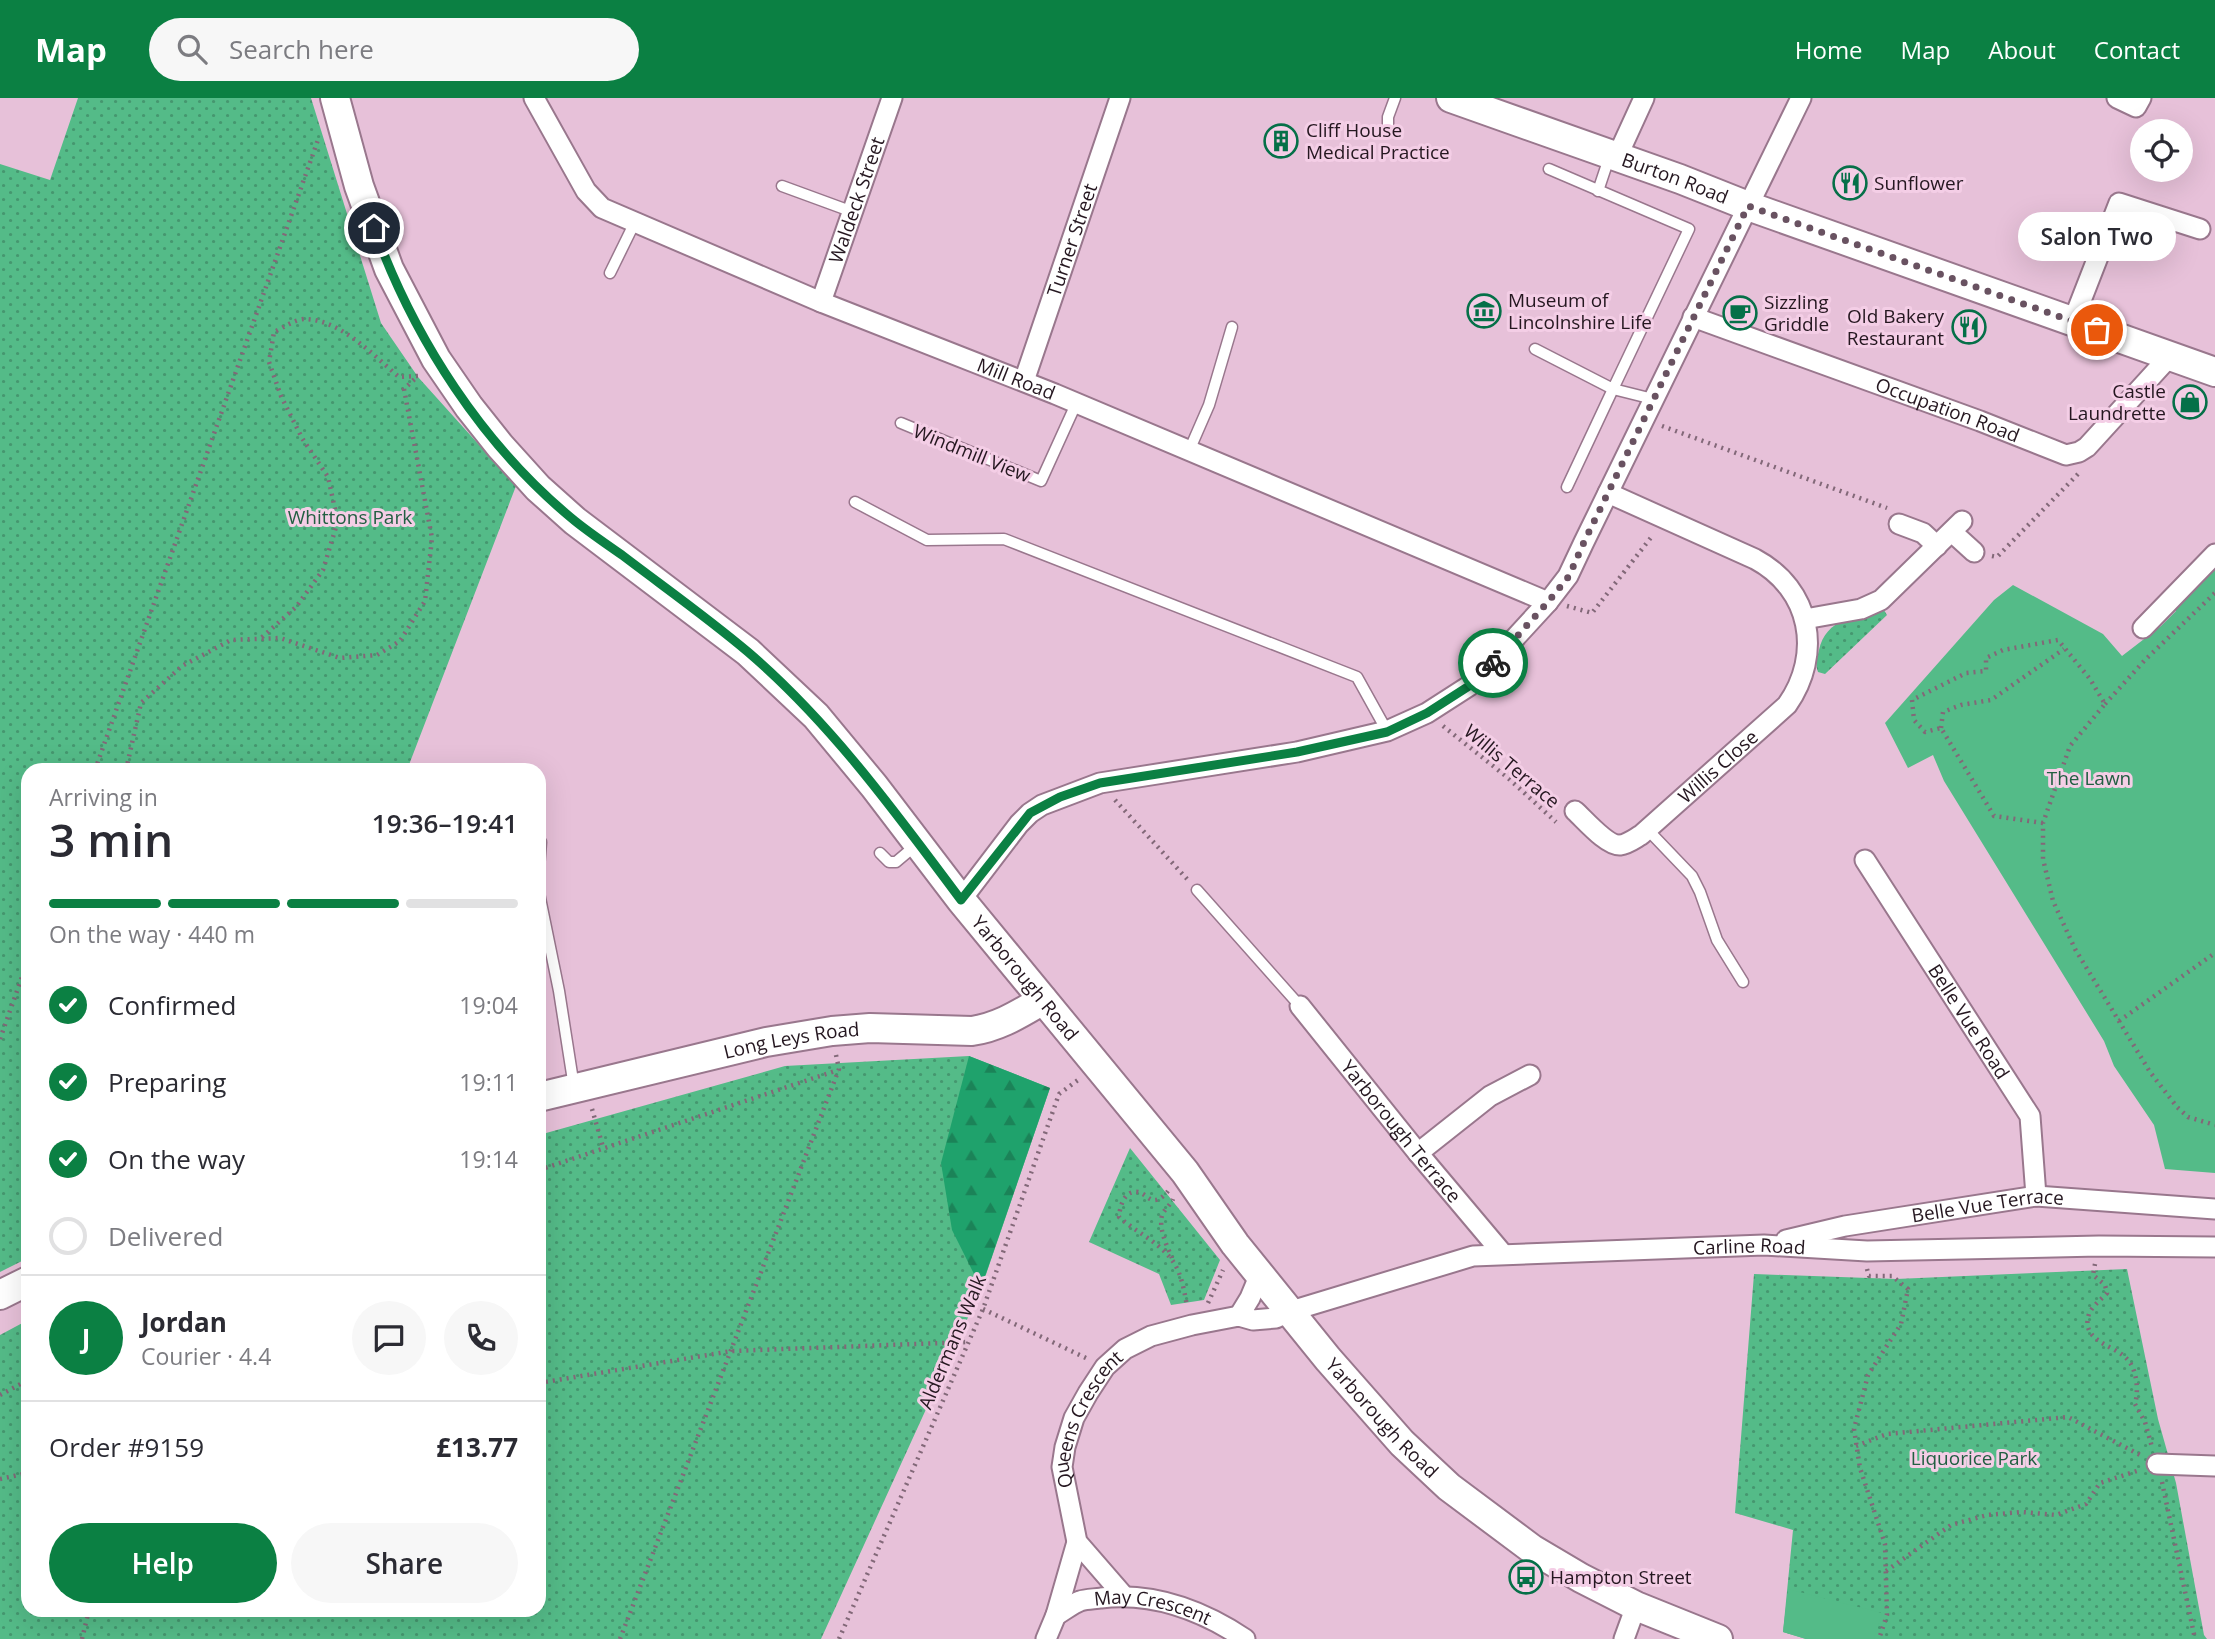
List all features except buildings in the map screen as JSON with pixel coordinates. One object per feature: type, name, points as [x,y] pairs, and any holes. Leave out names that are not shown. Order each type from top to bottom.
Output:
[{"type":"main road","name":"Yarborough Road","points":[[335,98],[359,186],[389,269],[436,359],[500,446],[538,488],[575,521],[748,652],[816,716],[874,786],[961,900],[1185,1172],[1235,1244],[1366,1404],[1402,1443],[1450,1487],[1532,1549],[1636,1606],[1718,1639]]},
{"type":"main road","name":"Burton Road","points":[[1451,98],[2215,372]]},
{"type":"main road","name":"Long Leys Road","points":[[546,1095],[766,1042],[832,1031],[870,1028],[972,1031],[998,1025],[1043,1000]]},
{"type":"main road","points":[[0,1295],[21,1284]]},
{"type":"street","name":"Mill Road","points":[[534,98],[586,191],[602,208],[821,302],[1024,381],[1548,602]]},
{"type":"street","name":"Turner Street","points":[[1024,381],[1120,98]]},
{"type":"street","points":[[1613,156],[1644,98]]},
{"type":"street","points":[[961,900],[1030,813],[1060,797],[1100,783],[1297,752],[1387,732],[1427,713],[1476,680],[1548,602],[1573,568],[1801,98]]},
{"type":"street","points":[[2117,98],[2136,107],[2145,102]]},
{"type":"street","name":"Waldeck Street","points":[[821,302],[853,212],[885,100]]},
{"type":"street","points":[[2073,321],[2119,203],[2200,229]]},
{"type":"street","name":"Occupation Road","points":[[1693,317],[2066,455],[2080,452],[2087,447],[2170,356]]},
{"type":"street","name":"Willis Close","points":[[1575,811],[1607,841],[1617,846],[1628,843],[1787,705],[1805,670],[1808,638],[1805,619],[1788,586],[1772,570],[1755,559],[1608,493]]},
{"type":"street","points":[[1899,524],[1923,533],[1937,546]]},
{"type":"street","points":[[1805,619],[1861,609],[1881,600],[1957,526],[1974,552]]},
{"type":"street","points":[[2143,628],[2215,554]]},
{"type":"street","name":"Belle Vue Road","points":[[1865,860],[2030,1116],[2036,1196]]},
{"type":"street","name":"Yarborough Terrace","points":[[1300,1006],[1503,1254]]},
{"type":"street","points":[[1418,1153],[1490,1096],[1530,1075]]},
{"type":"street","name":"Belle Vue Terrace","points":[[1764,1245],[1845,1226],[2036,1196],[2215,1209]]},
{"type":"street","name":"Carline Road","points":[[1291,1311],[1473,1256],[1764,1245],[1867,1251],[2099,1246],[2215,1247]]},
{"type":"street","points":[[1239,1316],[1251,1298],[1260,1274]]},
{"type":"street","name":"Queens Crescent","points":[[1123,1595],[1077,1542],[1062,1467],[1074,1418],[1105,1367],[1125,1349],[1151,1336],[1239,1316],[1253,1320],[1276,1318],[1291,1311]]},
{"type":"street","points":[[2157,1464],[2215,1466]]},
{"type":"street","points":[[1046,1639],[1056,1615],[1077,1542]]},
{"type":"street","name":"May Crescent","points":[[1056,1615],[1080,1601],[1123,1595],[1195,1611],[1220,1622],[1245,1639]]},
{"type":"street","points":[[1624,1639],[1636,1606]]},
{"type":"lane","points":[[1388,132],[1388,117],[1395,98]]},
{"type":"lane","points":[[1598,191],[1613,156]]},
{"type":"lane","points":[[1549,169],[1689,229],[1567,487]]},
{"type":"lane","points":[[782,186],[853,212]]},
{"type":"lane","points":[[610,273],[635,222]]},
{"type":"lane","points":[[1189,451],[1209,405],[1232,327]]},
{"type":"lane","points":[[1535,349],[1613,388],[1653,399]]},
{"type":"lane","name":"Windmill View","points":[[901,423],[1041,481],[1076,404]]},
{"type":"lane","points":[[855,502],[927,540],[1004,539],[1357,677],[1387,732]]},
{"type":"lane","points":[[1646,829],[1692,876],[1717,940],[1742,982]]},
{"type":"lane","points":[[880,853],[889,862],[896,862],[919,844]]},
{"type":"lane","points":[[1197,890],[1300,1006]]},
{"type":"lane","points":[[546,927],[580,1086]]},
{"type":"path","points":[[97,763],[324,124]]},
{"type":"path","points":[[128,763],[141,703],[182,666],[231,640],[260,639],[279,638],[340,657],[377,655],[400,641],[425,601],[432,538],[404,389],[418,376],[399,377],[362,346],[328,323],[302,319],[274,332],[269,362],[281,396],[302,438],[328,477],[336,527],[323,570],[296,607],[260,639]]},
{"type":"path","points":[[1644,419],[1899,512],[1895,523],[1899,524]]},
{"type":"path","points":[[1548,602],[1592,613],[1667,518]]},
{"type":"path","points":[[2215,593],[2145,660],[2070,746],[2043,823],[2043,859],[2053,901],[2075,949],[2150,1072],[2177,1107],[2188,1117],[2215,1125]]},
{"type":"path","points":[[1941,728],[1925,732],[1914,720],[1912,700],[1966,673],[1986,671],[1986,658],[2003,650],[2058,640],[2090,679],[2105,704]]},
{"type":"path","points":[[2043,823],[1994,817],[1941,728],[1942,712],[1961,705],[1991,700],[2064,649]]},
{"type":"path","name":"Willis Terrace","points":[[1427,713],[1508,778],[1559,825],[1573,809],[1575,811]]},
{"type":"path","points":[[1100,783],[1197,890]]},
{"type":"path","points":[[2119,1021],[2215,953]]},
{"type":"path","points":[[0,1039],[21,980]]},
{"type":"path","points":[[620,1639],[839,1069],[832,1031]]},
{"type":"path","name":"Aldermans Walk","points":[[839,1639],[983,1309],[1059,1094],[1096,1066]]},
{"type":"path","points":[[546,1167],[839,1069]]},
{"type":"path","points":[[580,1086],[603,1147]]},
{"type":"path","points":[[1154,1200],[1136,1192],[1130,1193],[1123,1201],[1119,1217],[1159,1247],[1175,1264]]},
{"type":"path","points":[[1163,1214],[1165,1241],[1201,1323]]},
{"type":"path","points":[[1201,1323],[1235,1244]]},
{"type":"path","points":[[2099,1246],[2093,1275],[2105,1285],[2107,1293],[2091,1310],[2088,1318],[2090,1330],[2097,1340],[2127,1358],[2132,1366],[2138,1394],[2135,1404],[2145,1422],[2157,1464]]},
{"type":"path","points":[[1867,1251],[1865,1262],[1869,1276],[1892,1276],[1908,1289],[1901,1324],[1868,1375],[1854,1429],[1860,1468],[1885,1544],[1887,1615],[1879,1639]]},
{"type":"path","points":[[983,1309],[1105,1367]]},
{"type":"path","points":[[546,1382],[732,1351],[968,1342]]},
{"type":"path","points":[[0,1395],[21,1384]]},
{"type":"path","points":[[1856,1446],[1887,1434],[2068,1417],[2157,1464]]},
{"type":"path","points":[[1886,1572],[1951,1525],[1987,1515],[2056,1515],[2086,1504],[2100,1483],[2157,1464]]},
{"type":"path","points":[[0,1479],[21,1474]]},
{"type":"path","points":[[2167,1501],[2195,1639]]},
{"type":"path","points":[[82,1639],[87,1617]]},
{"type":"green space","name":"Whittons Park","points":[[78,98],[311,98],[381,323],[418,377],[516,486],[410,763],[21,763],[21,1262],[0,1272],[0,164],[50,180]]},
{"type":"green space","name":"The Lawn","points":[[2215,565],[2215,1173],[2165,1169],[2154,1125],[2114,1066],[2104,1041],[1944,781],[1933,755],[1908,768],[1885,723],[1994,600],[2013,585],[2103,634],[2122,656],[2161,626],[2176,611],[2174,607]]},
{"type":"green space","points":[[1882,607],[1887,615],[1825,674],[1818,672],[1818,653],[1828,631],[1852,616]]},
{"type":"green space","points":[[969,1056],[1050,1088],[981,1289],[821,1639],[0,1639],[0,1335],[21,1324],[21,1617],[546,1617],[546,1133],[785,1066]]},
{"type":"green space","points":[[969,1056],[1050,1088],[981,1288],[952,1230],[941,1163]]},
{"type":"green space","points":[[1130,1148],[1220,1260],[1204,1300],[1171,1305],[1159,1274],[1089,1242]]},
{"type":"green space","name":"Liquorice Park","points":[[2127,1269],[2158,1419],[2176,1483],[2204,1635],[2207,1639],[1806,1639],[1783,1632],[1793,1530],[1735,1513],[1754,1274],[1896,1279]]},
{"type":"green space","points":[[1788,1589],[1882,1613],[1874,1639],[1806,1639],[1783,1632]]},
{"type":"way so far","points":[[1493,663],[1569,576],[1748,206],[2097,330]]},
{"type":"place","name":"Cliff House Medical Practice","points":[[1281,141]]},
{"type":"place","name":"Sunflower","points":[[1850,183]]},
{"type":"place","name":"Museum of Lincolnshire Life","points":[[1484,311]]},
{"type":"place","name":"Sizzling Griddle","points":[[1740,313]]},
{"type":"place","name":"Old Bakery Restaurant","points":[[1969,327]]},
{"type":"place","name":"Salon Two","points":[[2097,330]]},
{"type":"place","name":"Castle Laundrette","points":[[2190,402]]},
{"type":"place","name":"Hampton Street","points":[[1526,1577]]},
{"type":"route","points":[[374,228],[389,269],[436,359],[500,446],[538,488],[575,521],[748,652],[816,716],[874,786],[961,900],[1019,824],[1042,805],[1100,783],[1297,752],[1387,732],[1427,713],[1469,686],[1493,663]]}]
